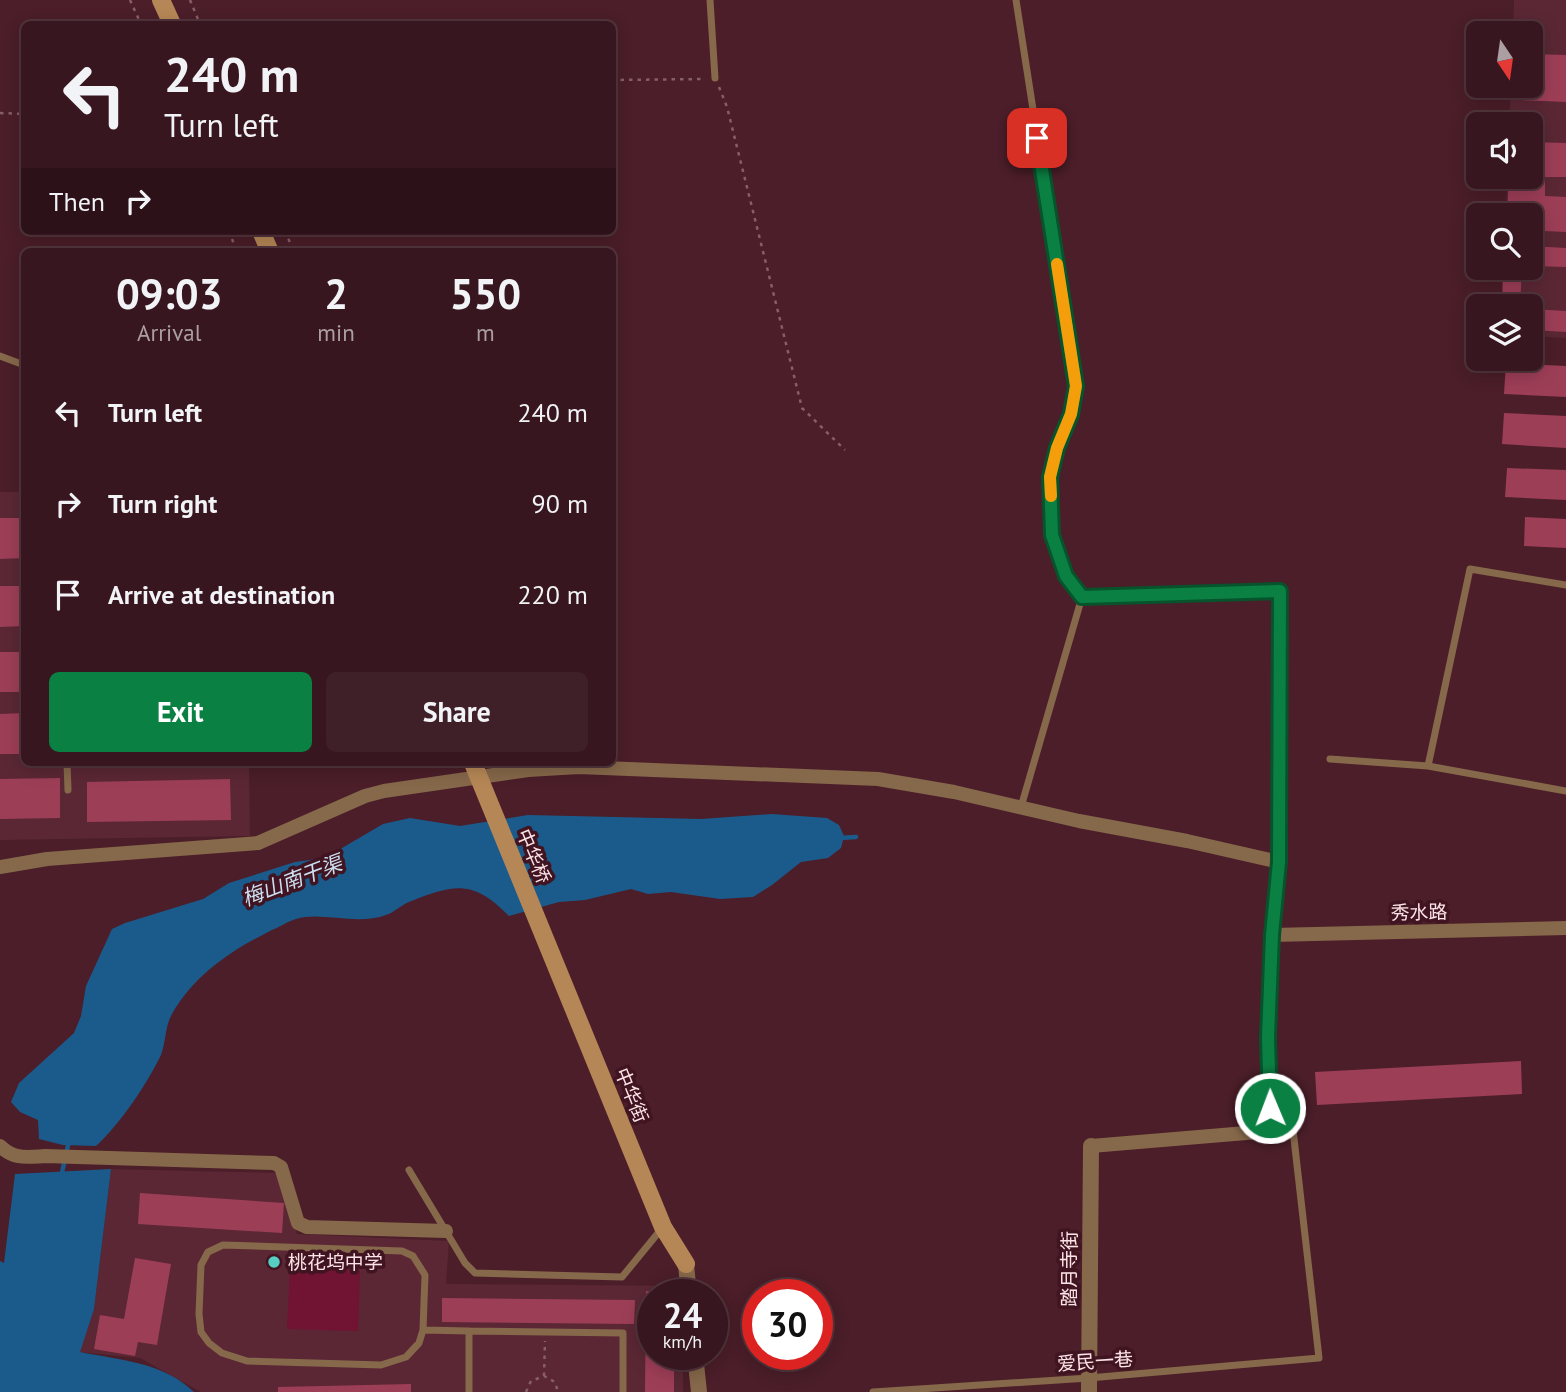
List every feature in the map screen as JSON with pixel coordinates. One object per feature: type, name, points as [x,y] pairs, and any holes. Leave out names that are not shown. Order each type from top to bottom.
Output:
[{"type":"main road","points":[[161,0],[171,21]]},
{"type":"main road","name":"中华桥","points":[[478,777],[546,939]]},
{"type":"main road","name":"中华街","points":[[546,939],[663,1227],[686,1264]]},
{"type":"street","points":[[0,867],[47,859],[258,843],[365,796],[384,791],[528,770],[579,767],[878,779],[954,792],[1279,862],[1272,935],[1268,1037],[1270,1131],[1091,1146]]},
{"type":"street","name":"秀水路","points":[[1272,935],[1566,928]]},
{"type":"street","points":[[0,1146],[17,1157],[274,1163],[281,1167],[298,1223],[307,1227],[446,1231]]},
{"type":"street","name":"踏月寺街","points":[[1089,1385],[1091,1146]]},
{"type":"street","points":[[686,1264],[687,1279]]},
{"type":"street","points":[[697,1370],[699,1392]]},
{"type":"lane","points":[[710,0],[715,78]]},
{"type":"lane","points":[[1016,0],[1076,386],[1071,414],[1057,448],[1050,477],[1052,535],[1066,576],[1082,597]]},
{"type":"lane","points":[[0,356],[21,365]]},
{"type":"lane","points":[[1428,766],[1470,569],[1566,585]]},
{"type":"lane","points":[[1082,597],[1280,591],[1279,862]]},
{"type":"lane","points":[[1021,808],[1082,597]]},
{"type":"lane","points":[[1330,759],[1428,766],[1566,791]]},
{"type":"lane","points":[[67,766],[68,790]]},
{"type":"lane","name":"爱民一巷","points":[[873,1392],[1089,1385],[1319,1358],[1293,1130],[1270,1131]]},
{"type":"lane","points":[[409,1170],[465,1263],[475,1273],[622,1277],[663,1227]]},
{"type":"lane","points":[[222,1245],[402,1251],[413,1256],[425,1275],[423,1330],[419,1343],[406,1357],[381,1364],[247,1361],[222,1353],[209,1343],[201,1332],[201,1265],[208,1252],[222,1245]]},
{"type":"lane","points":[[423,1330],[623,1333],[623,1392]]},
{"type":"lane","points":[[468,1392],[469,1331]]},
{"type":"path","points":[[130,0],[140,21]]},
{"type":"path","points":[[190,0],[199,21]]},
{"type":"path","points":[[616,80],[715,78],[727,107],[802,408],[845,450]]},
{"type":"path","points":[[0,113],[21,114]]},
{"type":"path","points":[[544,1376],[545,1332]]},
{"type":"path","points":[[526,1392],[531,1381],[544,1376],[555,1382],[558,1392]]},
{"type":"shaded area","points":[[1514,0],[1566,0],[1566,338],[1543,337],[1543,294],[1503,294],[1503,280],[1543,280],[1543,203],[1506,203],[1507,189],[1543,189],[1543,112],[1510,112],[1510,98],[1544,98],[1544,21],[1513,21]]},
{"type":"shaded area","points":[[0,492],[21,492],[21,766],[249,766],[250,836],[0,840]]},
{"type":"shaded area","name":"桃花坞中学","points":[[111,1169],[277,1173],[297,1234],[449,1241],[446,1284],[637,1286],[637,1370],[683,1370],[683,1392],[201,1392],[140,1358],[79,1352],[94,1309]]},
{"type":"shaded area","points":[[290,1268],[360,1270],[358,1331],[287,1329]]},
{"type":"water","points":[[772,814],[827,818],[839,825],[844,836],[841,848],[828,858],[801,862],[753,897],[720,899],[671,892],[648,894],[631,889],[585,900],[559,902],[509,916],[485,896],[463,888],[439,891],[375,918],[296,919],[229,955],[192,987],[170,1019],[161,1055],[148,1078],[123,1115],[96,1146],[63,1145],[39,1139],[38,1120],[20,1112],[11,1102],[19,1083],[74,1033],[81,1016],[86,986],[112,929],[203,899],[229,883],[295,862],[325,858],[383,824],[410,818],[460,826],[528,815],[701,819]]},
{"type":"water","points":[[111,1169],[94,1309],[80,1352],[155,1368],[182,1382],[194,1392],[0,1392],[0,1261],[4,1263],[15,1174]]},
{"type":"building","points":[[1544,54],[1566,55],[1566,102],[1521,100],[1544,98]]},
{"type":"building","points":[[1543,142],[1566,143],[1566,177],[1545,177],[1545,196],[1566,197],[1566,232],[1544,231],[1543,236],[1543,203],[1508,203],[1508,189],[1543,189]]},
{"type":"building","points":[[1543,247],[1566,248],[1566,267],[1543,266]]},
{"type":"building","points":[[1503,280],[1521,280],[1521,294],[1502,294]]},
{"type":"building","points":[[1543,310],[1566,311],[1566,332],[1543,331]]},
{"type":"building","points":[[1543,365],[1566,366],[1566,397],[1504,394],[1505,371],[1543,371]]},
{"type":"building","points":[[1504,413],[1566,416],[1566,448],[1502,444]]},
{"type":"building","points":[[1507,468],[1566,470],[1566,500],[1505,497]]},
{"type":"building","points":[[1525,517],[1566,519],[1566,548],[1524,546]]},
{"type":"building","points":[[0,518],[21,518],[21,558],[0,559]]},
{"type":"building","points":[[0,586],[21,586],[21,626],[0,627]]},
{"type":"building","points":[[0,652],[21,652],[21,692],[0,692]]},
{"type":"building","points":[[21,713],[21,754],[0,754],[0,714]]},
{"type":"building","points":[[60,778],[60,818],[0,819],[0,779]]},
{"type":"building","points":[[230,779],[231,820],[87,822],[87,782]]},
{"type":"building","points":[[1521,1061],[1522,1094],[1317,1105],[1315,1072]]},
{"type":"building","points":[[140,1193],[284,1203],[282,1233],[138,1224]]},
{"type":"building","points":[[135,1258],[171,1264],[157,1345],[138,1342],[135,1356],[94,1349],[100,1315],[124,1319]]},
{"type":"building","points":[[442,1298],[635,1300],[634,1324],[442,1322]]},
{"type":"building","points":[[645,1370],[674,1370],[674,1392],[645,1392]]},
{"type":"building","points":[[411,1384],[411,1392],[278,1392],[278,1387]]},
{"type":"waterway","name":"梅山南干渠","points":[[839,838],[856,837]]},
{"type":"waterway","name":"梅山南干渠","points":[[61,1177],[69,1141]]},
{"type":"slow traffic","points":[[1051,496],[1050,477],[1057,448],[1071,414],[1076,386],[1057,264]]},
{"type":"place","name":"桃花坞中学","points":[[274,1262]]},
{"type":"route","points":[[1037,138],[1076,386],[1071,414],[1057,448],[1050,477],[1052,535],[1066,576],[1082,597],[1280,591],[1279,862],[1272,935],[1268,1037],[1270,1108]]}]
